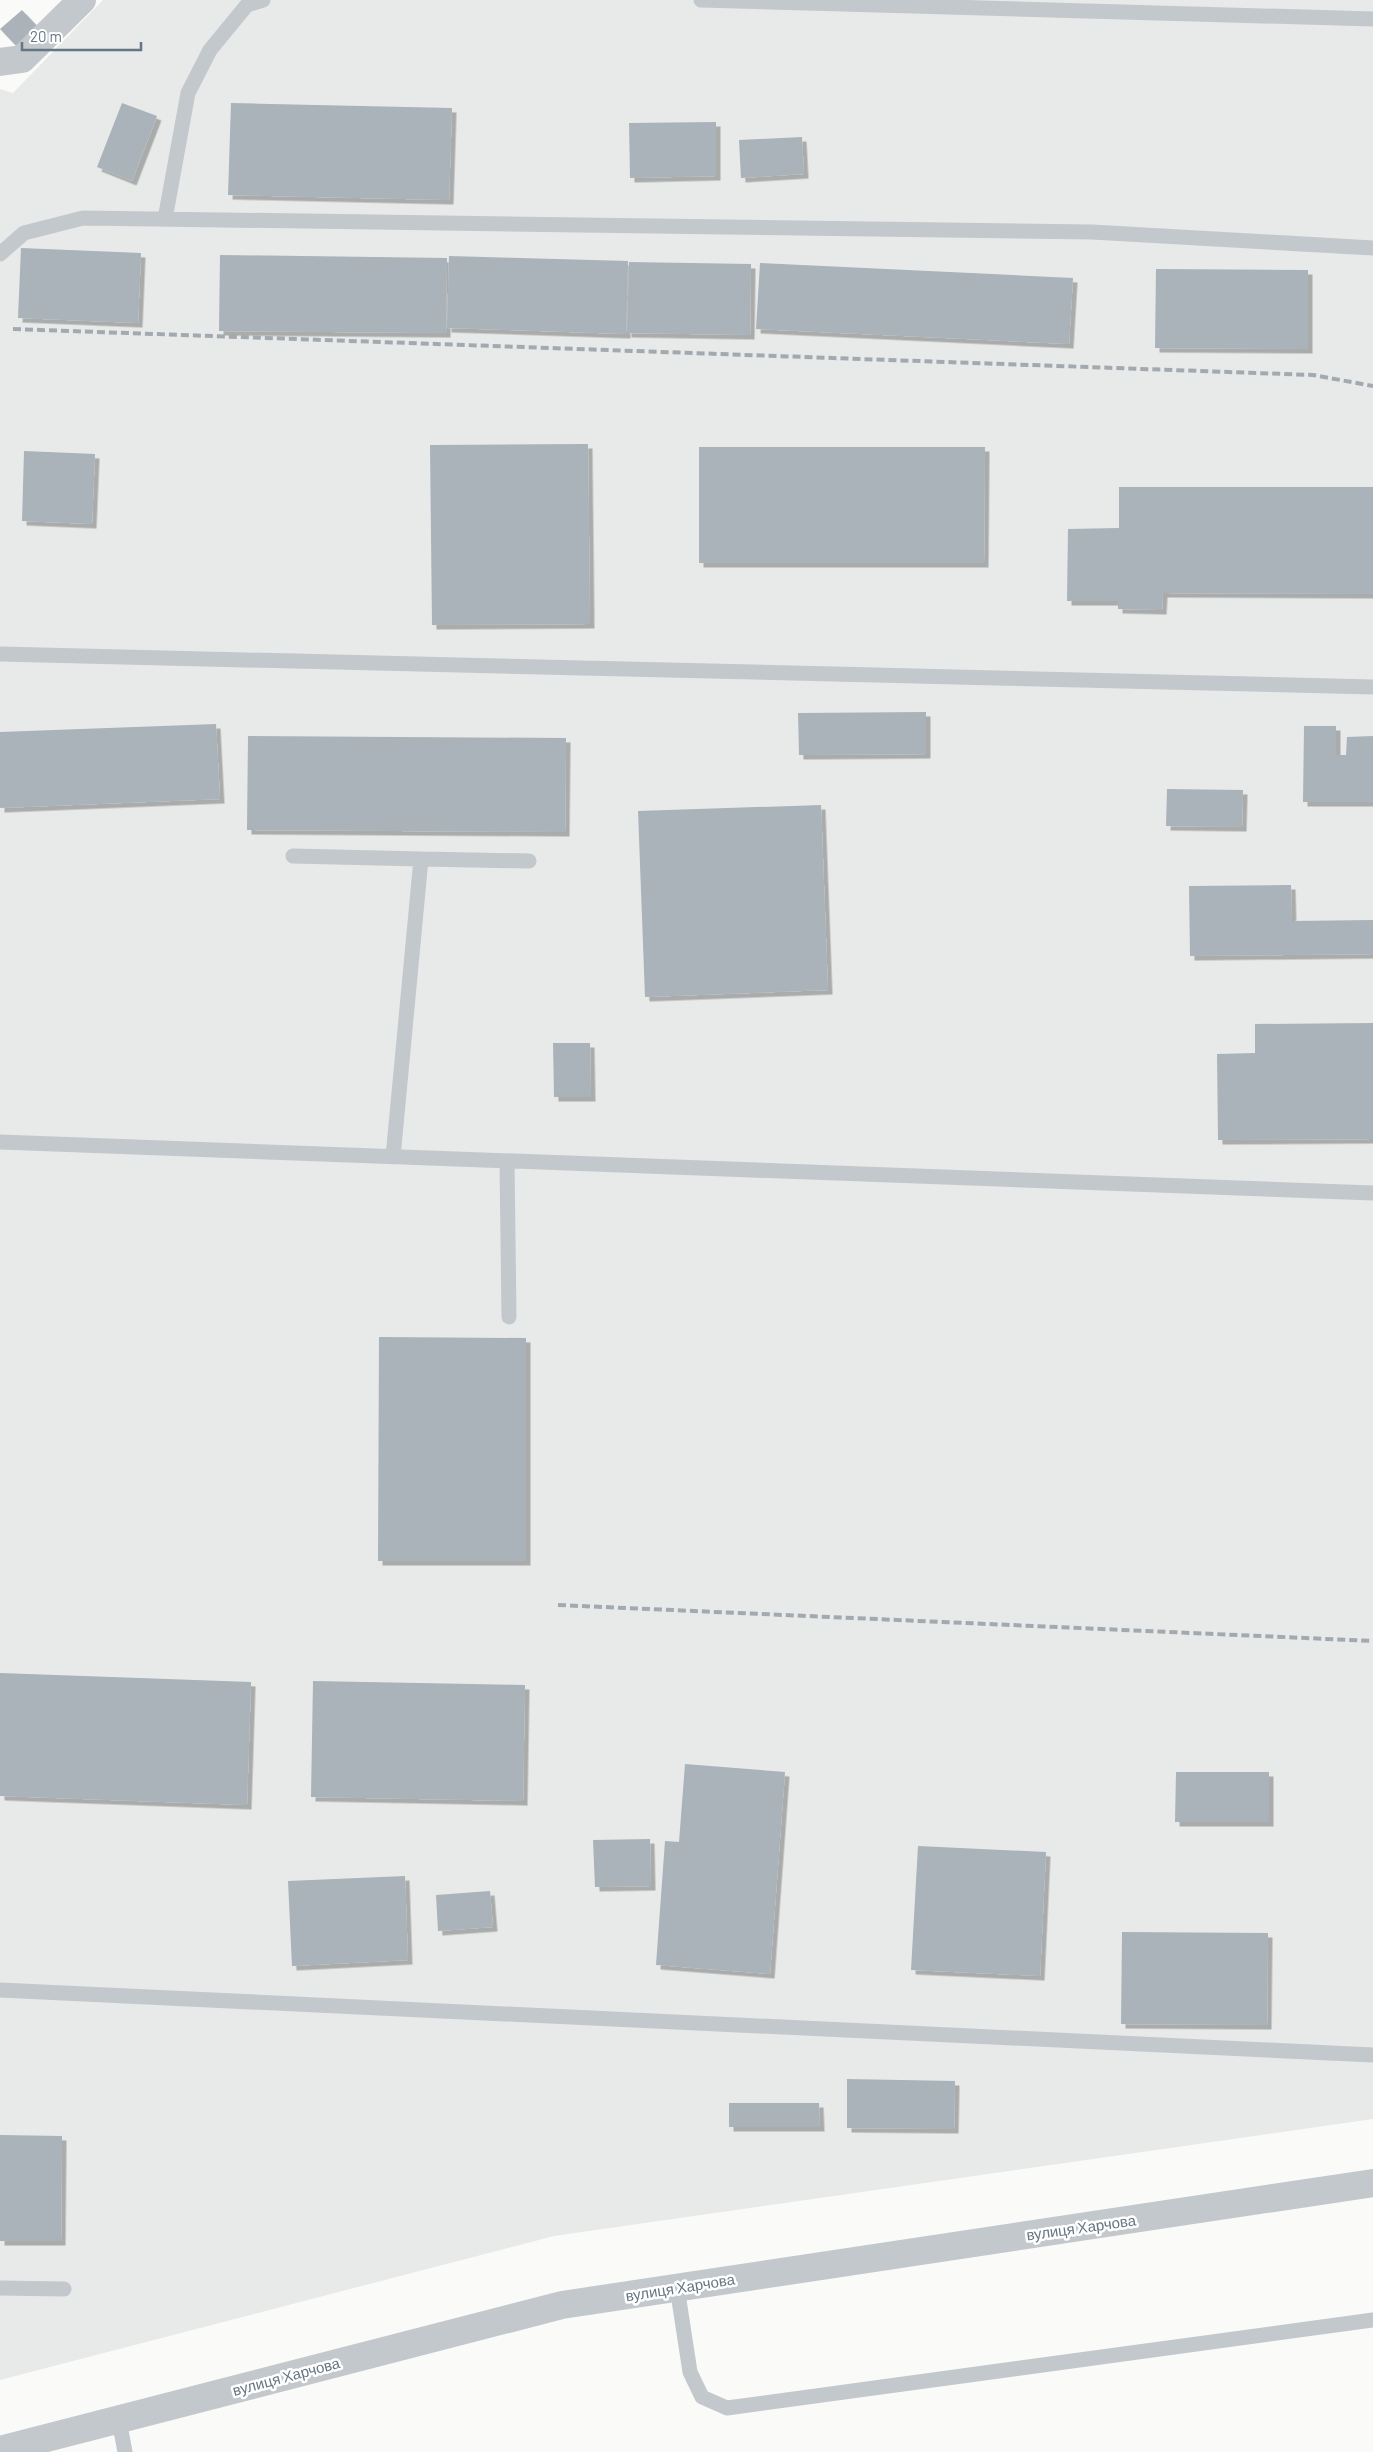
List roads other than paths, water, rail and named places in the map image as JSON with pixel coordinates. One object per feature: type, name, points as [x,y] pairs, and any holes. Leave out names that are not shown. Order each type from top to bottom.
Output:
[{"type":"street","points":[[0,62],[22,59],[82,0]]},
{"type":"street","name":"вулиця Харчова","points":[[0,2450],[562,2304],[1373,2183]]},
{"type":"lane","points":[[165,219],[188,93],[210,50],[247,5],[263,0]]},
{"type":"lane","points":[[700,0],[1373,19]]},
{"type":"lane","points":[[0,254],[24,233],[83,218],[1092,232],[1373,248]]},
{"type":"lane","points":[[0,654],[1373,688]]},
{"type":"lane","points":[[293,856],[530,861]]},
{"type":"lane","points":[[393,1157],[421,859]]},
{"type":"lane","points":[[0,1142],[1373,1193]]},
{"type":"lane","points":[[507,1161],[509,1317]]},
{"type":"lane","points":[[0,1990],[1373,2055]]},
{"type":"lane","points":[[677,2287],[690,2372],[702,2397],[727,2408],[1373,2320]]},
{"type":"lane","points":[[0,2288],[64,2289]]},
{"type":"lane","points":[[119,2420],[125,2452]]},
{"type":"railway","points":[[13,329],[1313,375],[1373,386]]},
{"type":"railway","points":[[558,1605],[1373,1641]]}]
